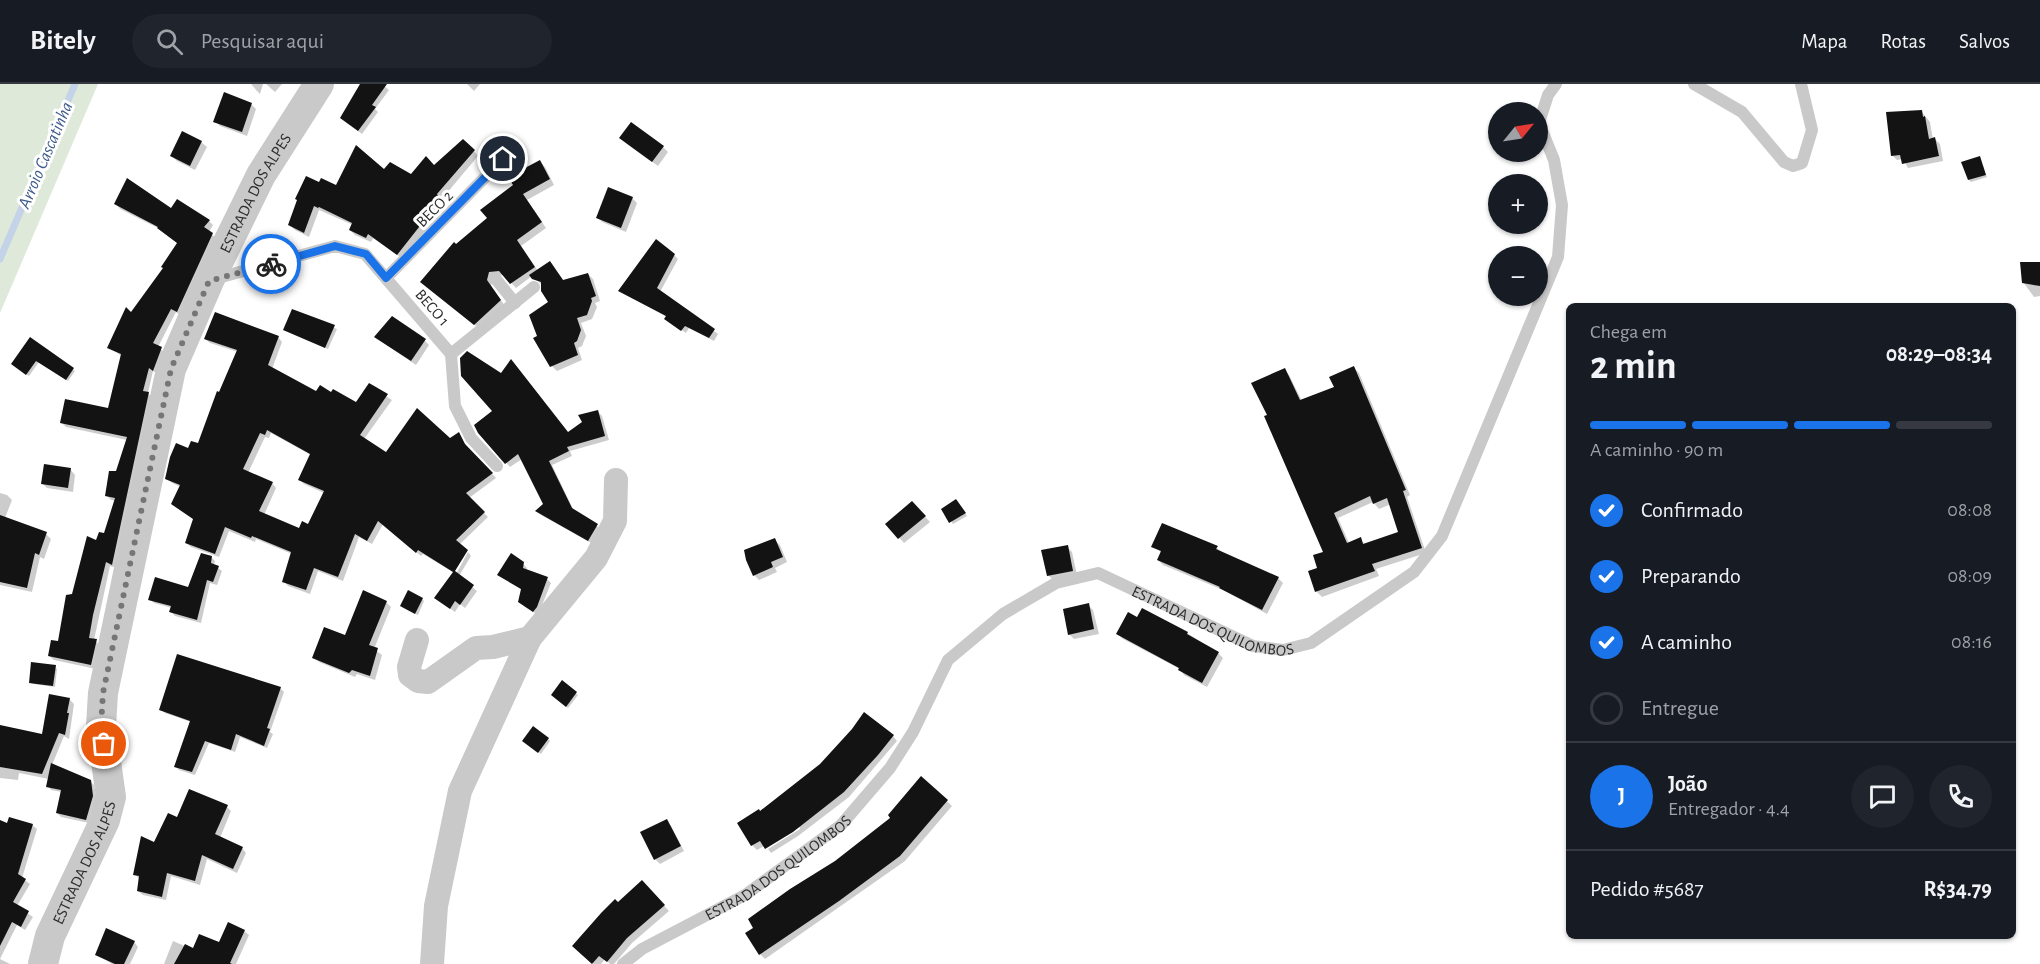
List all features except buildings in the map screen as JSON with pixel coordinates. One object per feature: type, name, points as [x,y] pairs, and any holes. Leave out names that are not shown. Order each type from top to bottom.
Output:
[{"type":"street","name":"ESTRADA DOS ALPES","points":[[43,964],[50,936],[105,819],[111,797],[101,726],[103,693],[171,369],[209,281],[261,175],[319,84]]},
{"type":"street","points":[[432,964],[436,906],[460,791],[530,638],[596,558],[615,521],[616,480]]},
{"type":"street","points":[[417,640],[409,667],[410,675],[418,681],[428,682],[476,648],[530,638]]},
{"type":"lane","name":"ESTRADA DOS QUILOMBOS","points":[[623,964],[642,950],[745,895],[841,825],[890,768],[913,732],[948,660],[1003,614],[1056,583],[1098,573],[1253,646],[1283,650],[1311,643],[1414,572],[1442,536],[1558,257],[1562,205],[1554,160],[1539,123],[1548,95],[1556,84]]},
{"type":"lane","points":[[1694,84],[1742,112],[1784,162],[1793,166],[1802,163],[1812,130],[1801,84]]},
{"type":"lane","name":"BECO 2","points":[[386,278],[503,159]]},
{"type":"lane","name":"BECO 1","points":[[209,281],[335,246],[366,254],[451,354]]},
{"type":"lane","points":[[495,278],[515,303]]},
{"type":"lane","points":[[497,466],[471,438],[455,406],[451,354],[534,287]]},
{"type":"green space","points":[[0,84],[98,84],[0,313]]},
{"type":"waterway","name":"Arroio Cascatinha","points":[[0,259],[75,84]]},
{"type":"way so far","points":[[104,744],[101,726],[103,693],[171,369],[209,281],[271,264]]},
{"type":"route","points":[[271,264],[335,246],[366,254],[386,278],[503,159]]}]
